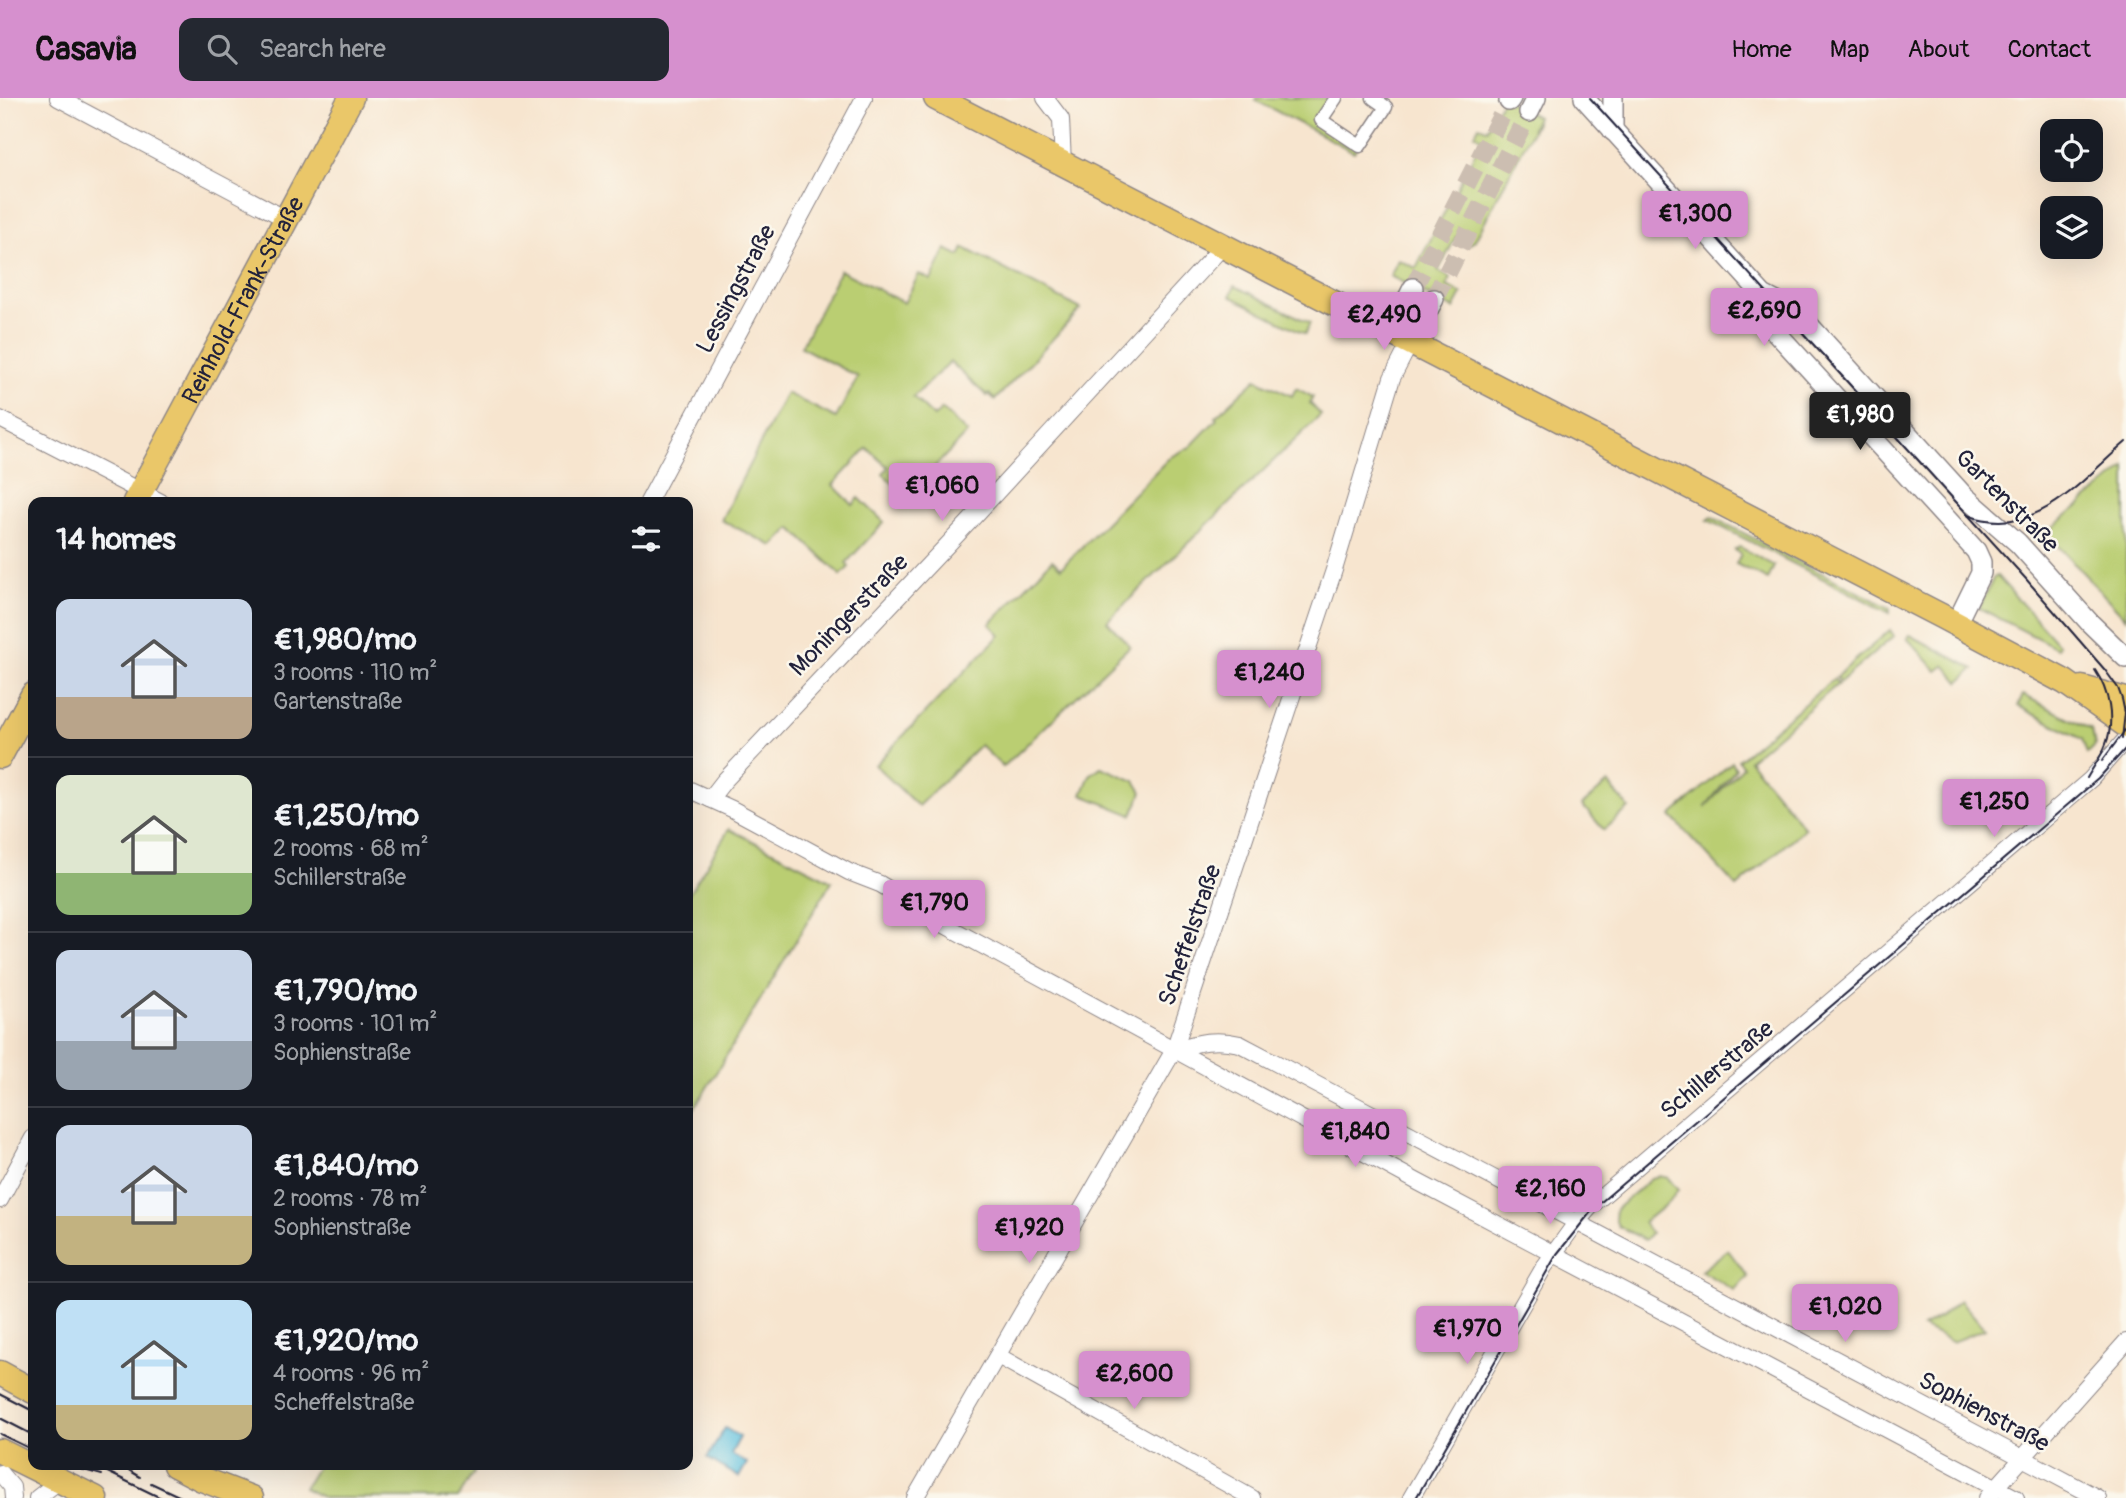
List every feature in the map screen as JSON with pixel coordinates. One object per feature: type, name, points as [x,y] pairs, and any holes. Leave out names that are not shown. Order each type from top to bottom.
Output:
[{"type":"main road","name":"Reinhold-Frank-Straße","points":[[147,497],[286,219],[351,98]]},
{"type":"main road","points":[[936,98],[1956,624],[2065,682],[2126,725]]},
{"type":"main road","points":[[2065,682],[2126,700]]},
{"type":"main road","points":[[0,756],[28,704]]},
{"type":"main road","points":[[0,1373],[28,1388]]},
{"type":"main road","points":[[0,1451],[28,1465]]},
{"type":"main road","points":[[37,1470],[95,1498]]},
{"type":"main road","points":[[184,1470],[222,1492],[251,1498]]},
{"type":"street","points":[[58,98],[286,219]]},
{"type":"street","name":"Lessingstraße","points":[[651,497],[864,98]]},
{"type":"street","points":[[1045,98],[1061,120],[1063,164]]},
{"type":"street","points":[[1336,98],[1321,120],[1360,146],[1386,107],[1373,98]]},
{"type":"street","name":"Gartenstraße","points":[[1584,98],[1763,295],[1798,313],[1963,495],[2018,544],[2126,658]]},
{"type":"street","points":[[1613,98],[1613,131]]},
{"type":"street","name":"Moningerstraße","points":[[710,799],[1222,247]]},
{"type":"street","points":[[1400,338],[1413,288]]},
{"type":"street","name":"Gartenstraße","points":[[1763,295],[1774,330],[1949,518],[1980,556],[1981,573],[1956,624]]},
{"type":"street","points":[[1400,338],[1434,299]]},
{"type":"street","name":"Scheffelstraße","points":[[915,1498],[1174,1050],[1326,594],[1392,378],[1400,338]]},
{"type":"street","points":[[0,419],[142,497]]},
{"type":"street","name":"Schillerstraße","points":[[1412,1498],[1553,1252],[1591,1206],[2101,770],[2126,738]]},
{"type":"street","points":[[693,791],[732,809],[849,872],[888,888],[919,911],[1404,1175],[1553,1252],[1992,1493],[2016,1498]]},
{"type":"street","name":"Sophienstraße","points":[[1174,1050],[1202,1041],[1224,1040],[1240,1044],[2098,1498]]},
{"type":"street","points":[[0,1200],[28,1147]]},
{"type":"street","points":[[1992,1493],[2126,1342]]},
{"type":"street","points":[[998,1356],[1252,1498]]},
{"type":"street","points":[[0,1473],[12,1487],[13,1498]]},
{"type":"street","points":[[37,1498],[59,1481]]},
{"type":"green space","points":[[1336,98],[1321,120],[1358,145],[1354,152],[1255,100]]},
{"type":"green space","points":[[1503,98],[1537,117],[1531,130],[1536,123],[1475,240],[1470,244],[1456,237],[1438,271],[1451,278],[1447,286],[1462,294],[1454,309],[1390,276],[1398,260],[1416,268],[1482,139],[1475,134],[1479,126],[1487,129]]},
{"type":"green space","points":[[964,248],[1081,309],[995,400],[989,394],[987,396],[950,362],[913,397],[934,417],[942,409],[967,433],[907,496],[883,474],[888,467],[867,448],[833,485],[853,505],[859,498],[884,522],[846,563],[849,567],[841,575],[791,528],[773,546],[721,520],[786,393],[836,418],[858,377],[801,347],[840,270],[904,303],[919,274],[931,280],[946,249],[960,256]]},
{"type":"green space","points":[[1235,286],[1310,323],[1305,334],[1230,296]]},
{"type":"green space","points":[[1256,379],[1292,396],[1296,388],[1313,397],[1310,403],[1321,415],[1107,621],[1130,646],[1003,767],[980,745],[918,806],[875,765],[1000,635],[990,624],[1052,560],[1061,568],[1170,457],[1190,447],[1217,419],[1215,417]]},
{"type":"green space","points":[[2126,467],[2126,619],[2046,533]]},
{"type":"green space","points":[[1712,517],[1890,608],[1890,613],[1708,520]]},
{"type":"green space","points":[[1740,547],[1774,566],[1768,580],[1736,564],[1741,554],[1735,550]]},
{"type":"green space","points":[[1997,576],[2059,645],[2057,648],[1979,608],[1994,577]]},
{"type":"green space","points":[[1890,630],[1894,636],[1840,682],[1836,677]]},
{"type":"green space","points":[[1910,635],[1974,669],[1959,682],[1945,665],[1937,671],[1907,638]]},
{"type":"green space","points":[[1834,679],[1838,684],[1749,760],[1805,828],[1737,887],[1671,816],[1732,762],[1736,769],[1705,807],[1743,767],[1738,760]]},
{"type":"green space","points":[[2023,695],[2092,730],[2095,746],[2087,754],[2082,739],[2018,706]]},
{"type":"green space","points":[[1101,767],[1135,781],[1142,792],[1132,815],[1082,795],[1090,775]]},
{"type":"green space","points":[[1608,783],[1629,808],[1604,830],[1582,805]]},
{"type":"green space","points":[[729,829],[832,881],[693,1111],[693,887]]},
{"type":"green space","points":[[1652,1178],[1668,1178],[1678,1190],[1671,1200],[1643,1223],[1651,1233],[1645,1240],[1618,1226],[1615,1219],[1616,1209]]},
{"type":"green space","points":[[1728,1250],[1748,1277],[1734,1290],[1701,1271]]},
{"type":"green space","points":[[1960,1300],[1985,1329],[1952,1342],[1922,1327],[1942,1316]]},
{"type":"green space","points":[[315,1470],[475,1470],[458,1498],[324,1498],[304,1488]]},
{"type":"water","points":[[725,1428],[740,1437],[731,1454],[747,1463],[739,1477],[707,1458]]},
{"type":"tunnel","points":[[1413,288],[1509,101]]},
{"type":"tunnel","points":[[1434,299],[1529,112]]},
{"type":"tram line","points":[[1590,98],[2026,579],[2105,670],[2118,688],[2122,699],[2125,713],[2122,739]]},
{"type":"tram line","points":[[1967,515],[1992,521],[2014,520],[2035,514],[2073,490],[2126,442]]},
{"type":"tram line","points":[[2087,778],[2104,748],[2110,725],[2107,696],[2095,670]]},
{"type":"tram line","points":[[2102,761],[2126,729]]},
{"type":"tram line","points":[[1416,1498],[1557,1254],[1594,1208],[2098,779],[2126,748]]},
{"type":"tram line","points":[[0,1394],[28,1408]]},
{"type":"tram line","points":[[0,1418],[28,1432]]},
{"type":"tram line","points":[[0,1434],[28,1448]]},
{"type":"tram line","points":[[84,1470],[102,1475]]},
{"type":"tram line","points":[[103,1470],[161,1498]]},
{"type":"tram line","points":[[128,1470],[140,1477]]},
{"type":"tram line","points":[[151,1483],[183,1498]]}]
